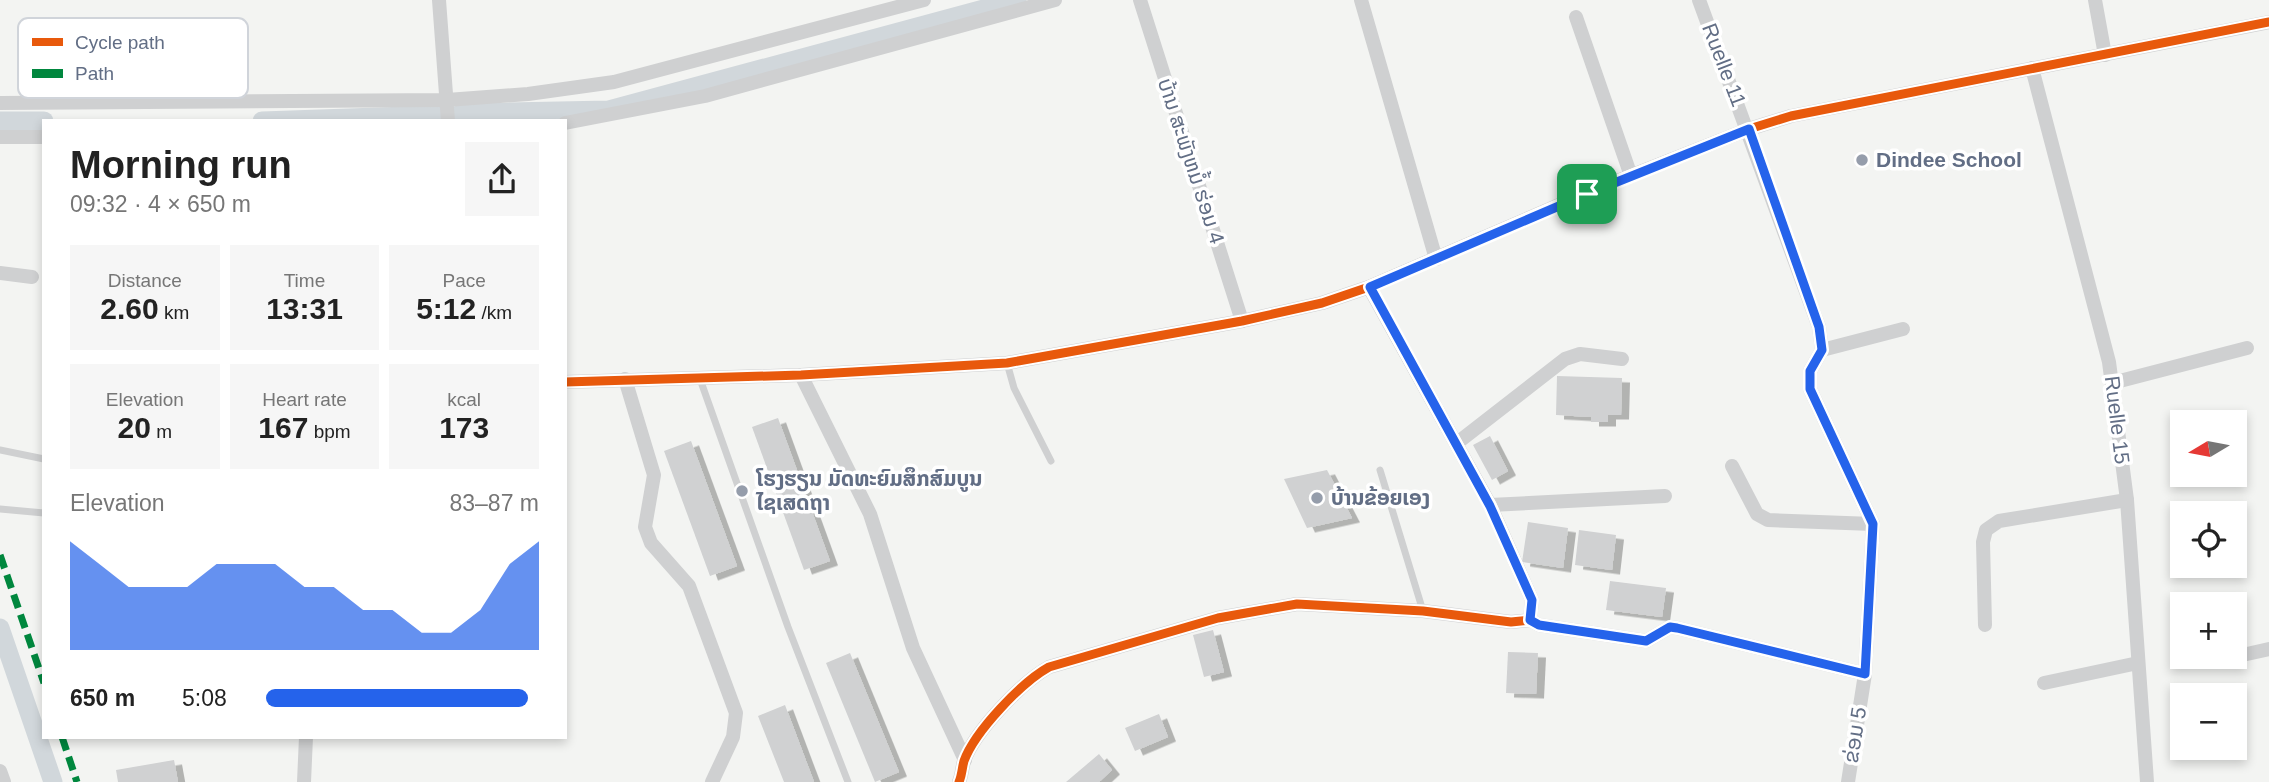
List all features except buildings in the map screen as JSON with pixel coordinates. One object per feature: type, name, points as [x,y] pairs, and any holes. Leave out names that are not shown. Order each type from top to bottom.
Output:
[{"type":"street","points":[[439,0],[449,119]]},
{"type":"street","points":[[0,103],[447,100],[528,94],[614,82],[924,0]]},
{"type":"street","points":[[567,123],[705,96],[1055,0]]},
{"type":"street","name":"ບ້ານ ສະພັງຫມໍ້ ຮ່ອມ 4","points":[[1140,0],[1242,321]]},
{"type":"street","points":[[1361,0],[1436,259]]},
{"type":"street","name":"Ruelle 11","points":[[1699,0],[1749,129]]},
{"type":"street","points":[[2095,0],[2105,55]]},
{"type":"street","points":[[1576,17],[1631,176]]},
{"type":"street","points":[[567,383],[801,375],[1007,363],[1242,321],[1322,303],[1370,287],[1749,129],[1846,104],[2269,22]]},
{"type":"street","name":"Ruelle 15","points":[[2032,68],[2112,383],[2127,500],[2147,782]]},
{"type":"street","points":[[1749,129],[1819,327],[1822,350],[1903,329]]},
{"type":"street","points":[[0,136],[42,136]]},
{"type":"street","points":[[0,273],[32,277]]},
{"type":"street","points":[[1370,287],[1490,506],[1532,600],[1530,620]]},
{"type":"street","points":[[2112,383],[2247,348]]},
{"type":"street","name":"ຂ່ອມ 5","points":[[1822,350],[1810,371],[1810,389],[1873,524],[1865,674],[1848,782]]},
{"type":"street","points":[[1457,443],[1565,359],[1580,354],[1622,359]]},
{"type":"street","points":[[801,375],[870,514],[913,648],[965,760]]},
{"type":"street","points":[[625,379],[654,475],[645,527],[651,543],[689,586],[736,713],[733,737],[712,782]]},
{"type":"street","points":[[1732,466],[1757,514],[1768,520],[1873,524]]},
{"type":"street","points":[[1490,506],[1665,496]]},
{"type":"street","points":[[1984,625],[1983,542],[1986,530],[1999,521],[2127,500]]},
{"type":"street","points":[[959,782],[965,760],[992,720],[1033,676],[1049,667],[1218,618],[1297,604],[1423,611],[1511,622],[1530,620],[1539,625],[1646,641],[1670,627],[1865,674]]},
{"type":"street","points":[[2247,654],[2269,649]]},
{"type":"street","points":[[2044,683],[2138,663]]},
{"type":"street","points":[[304,782],[306,739]]},
{"type":"street","points":[[0,771],[4,782]]},
{"type":"lane","points":[[1007,363],[1014,388],[1051,461]]},
{"type":"lane","points":[[700,378],[788,627],[848,782]]},
{"type":"lane","points":[[0,450],[42,459]]},
{"type":"lane","points":[[1380,470],[1423,611]]},
{"type":"lane","points":[[0,509],[42,513]]},
{"type":"waterway","points":[[461,113],[609,110],[1017,0]]},
{"type":"waterway","points":[[320,119],[435,115]]},
{"type":"waterway","points":[[0,121],[42,121]]},
{"type":"waterway","points":[[0,628],[53,782]]},
{"type":"marked path","points":[[0,555],[42,677]]},
{"type":"marked path","points":[[63,739],[77,782]]},
{"type":"cycle path","points":[[567,382],[801,375],[1007,363],[1242,321],[1322,303],[1369,287],[1587,193],[1749,129],[1791,116],[2269,22]]},
{"type":"cycle path","points":[[959,782],[964,761],[978,736],[1000,708],[1049,667],[1218,618],[1297,604],[1423,611],[1511,622],[1530,620],[1532,600],[1490,505],[1369,287]]},
{"type":"place","name":"Dindee School","points":[[1862,160]]},
{"type":"place","name":"ໂຮງຮຽນ ມັດທະຍົມສຶກສົມບູນ ໄຊເສດຖາ","points":[[742,491]]},
{"type":"place","name":"ບ້ານຂ້ອຍເອງ","points":[[1317,498]]},
{"type":"route","points":[[1749,129],[1819,327],[1822,350],[1810,371],[1810,389],[1873,524],[1865,674],[1677,628],[1670,627],[1660,636],[1646,641],[1539,625],[1530,620],[1532,600],[1490,506],[1370,287],[1587,194],[1749,129]]}]
